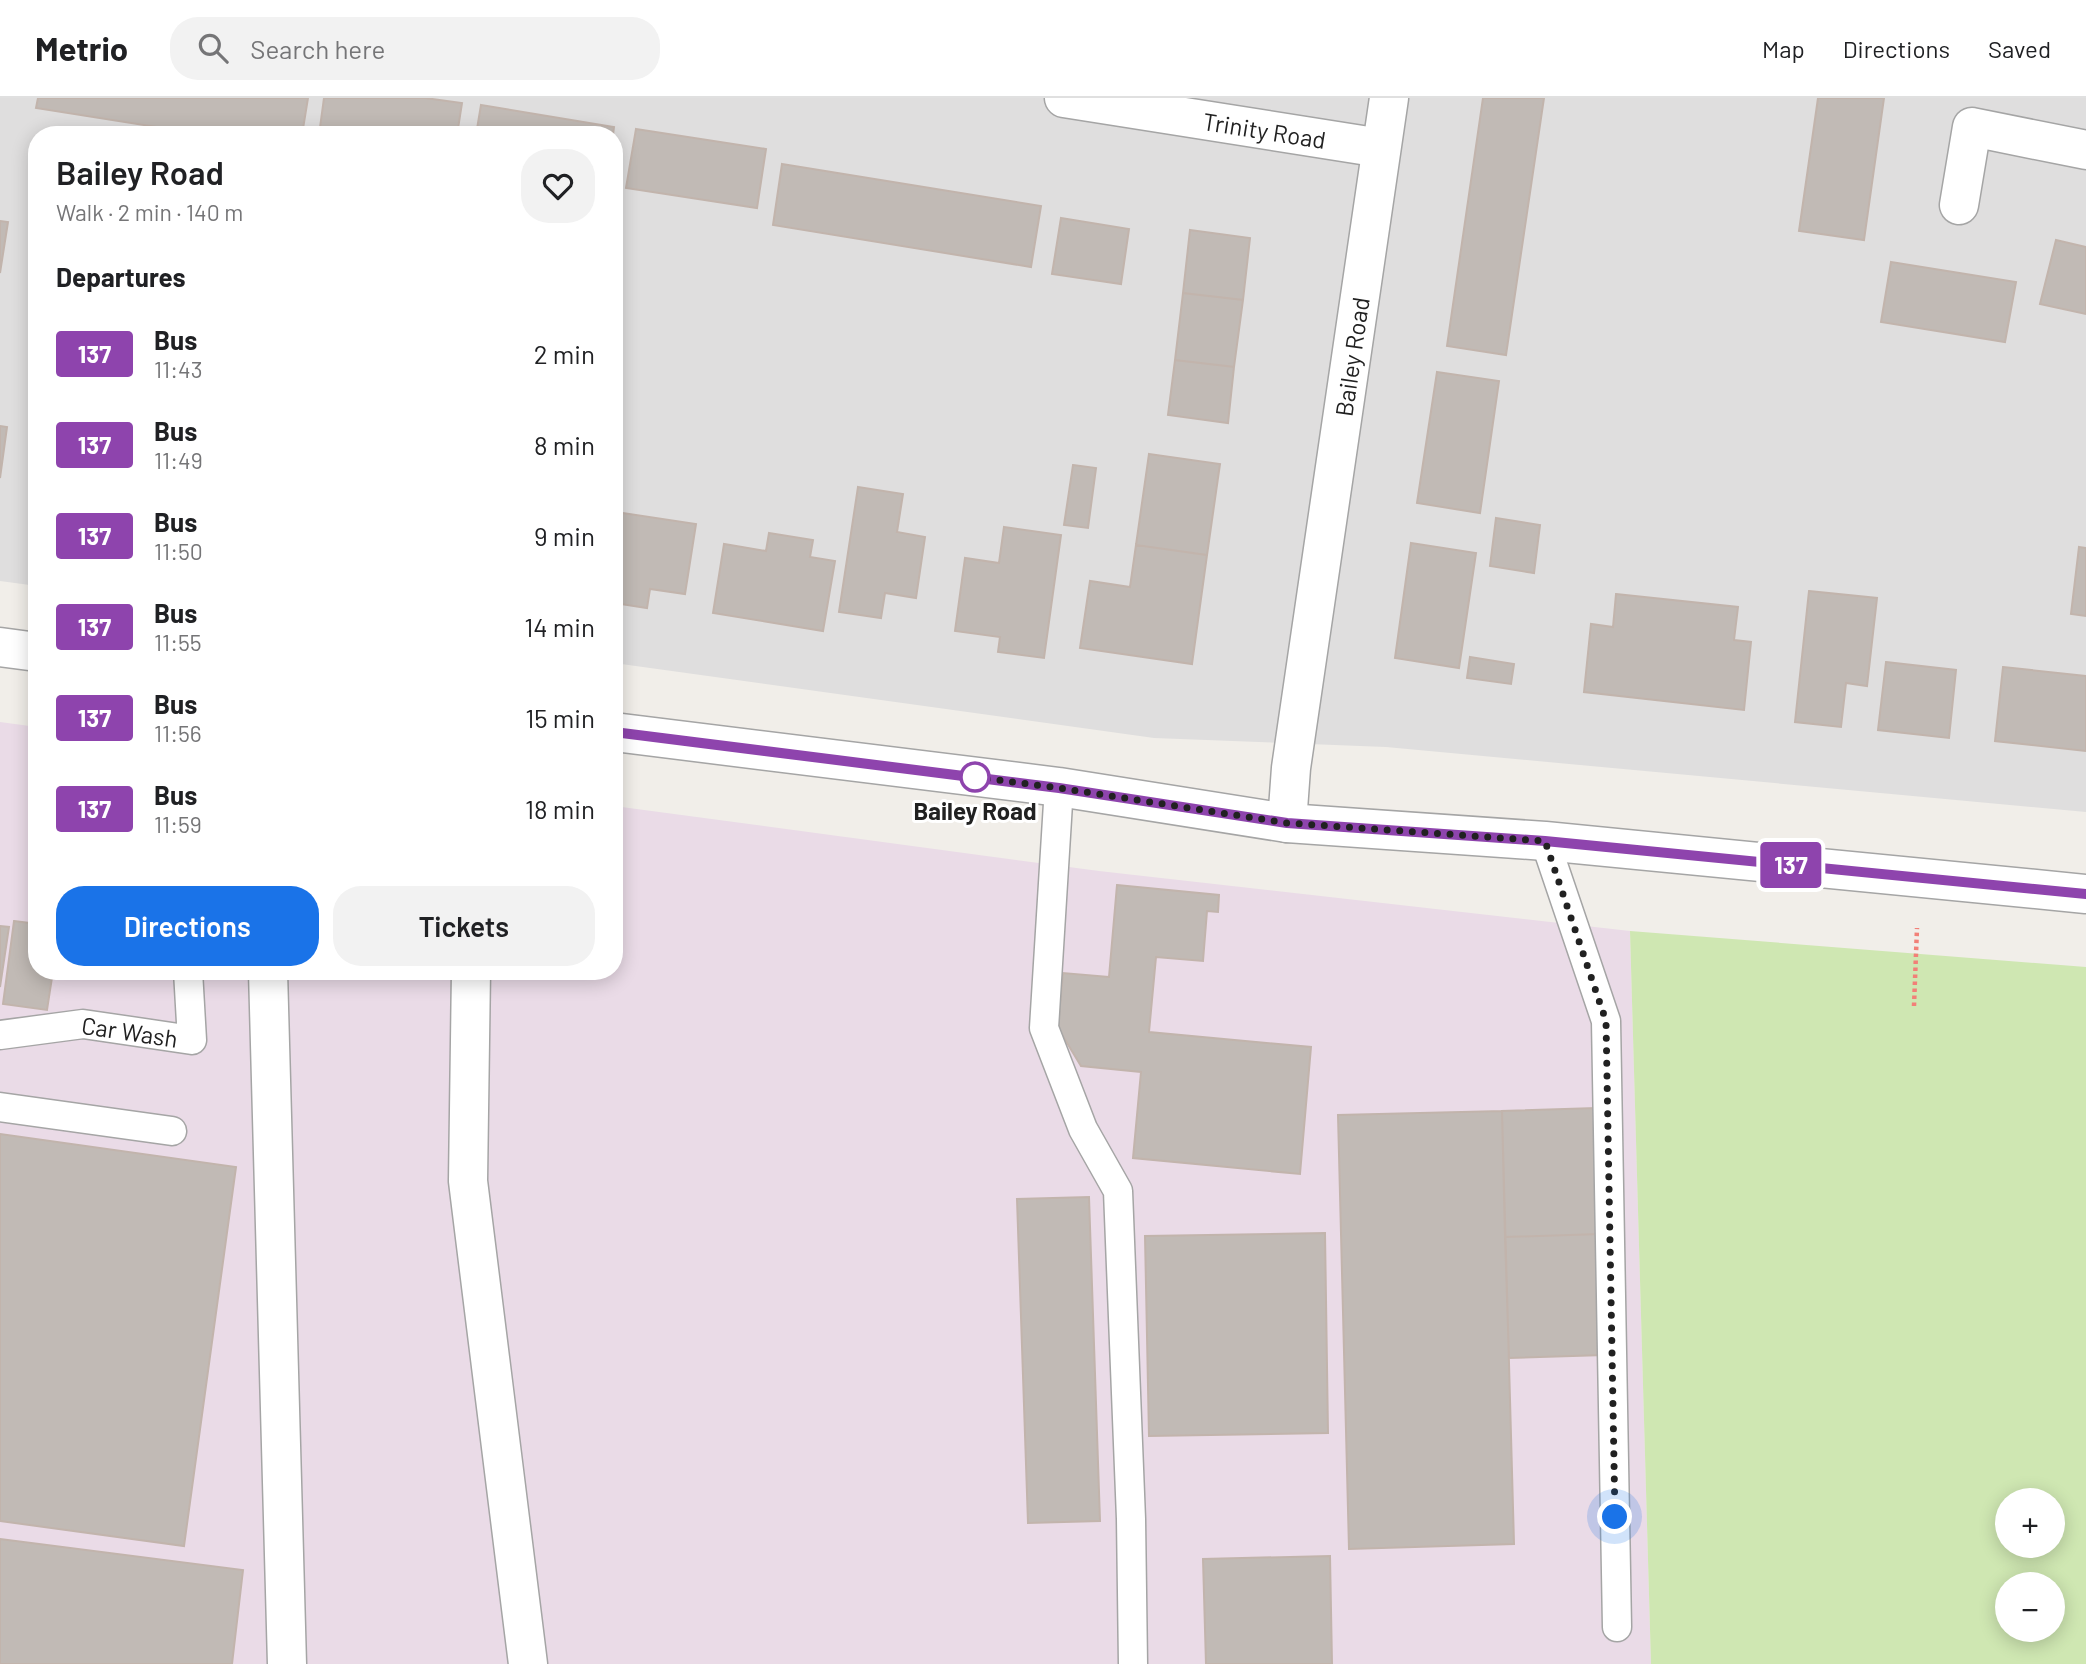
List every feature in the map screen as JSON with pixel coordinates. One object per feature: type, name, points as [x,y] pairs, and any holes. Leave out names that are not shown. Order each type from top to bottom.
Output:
[{"type":"street","name":"Trinity Road","points":[[1064,98],[1381,148]]},
{"type":"street","name":"Bailey Road","points":[[1287,823],[1290,768],[1389,98]]},
{"type":"street","points":[[1959,205],[1974,113],[2086,150]]},
{"type":"street","points":[[0,647],[28,651]]},
{"type":"street","points":[[623,733],[1059,788],[1287,823],[1545,841],[2086,894]]},
{"type":"street","points":[[268,980],[287,1664]]},
{"type":"street","points":[[471,980],[468,1181],[528,1664]]},
{"type":"lane","points":[[1059,788],[1044,1028],[1083,1129],[1118,1191],[1131,1518],[1133,1664]]},
{"type":"lane","points":[[1545,841],[1606,1021],[1617,1627]]},
{"type":"lane","name":"Car Wash","points":[[0,1035],[83,1024],[192,1040],[189,980]]},
{"type":"lane","points":[[0,1107],[172,1131]]},
{"type":"path","points":[[1914,1006],[1918,878]]},
{"type":"shaded area","points":[[0,98],[2086,98],[2086,812],[1386,747],[1154,738],[623,664],[623,126],[28,126],[28,585],[0,581]]},
{"type":"shaded area","points":[[0,722],[28,726],[28,980],[623,980],[623,807],[1099,871],[1630,931],[1651,1664],[0,1664]]},
{"type":"green space","points":[[1630,931],[2086,967],[2086,1664],[1651,1664]]},
{"type":"building","points":[[38,98],[308,98],[303,126],[150,126],[36,108]]},
{"type":"building","points":[[324,98],[425,98],[462,103],[458,126],[320,126]]},
{"type":"building","points":[[1483,98],[1544,98],[1506,355],[1447,346]]},
{"type":"building","points":[[1818,98],[1884,98],[1864,240],[1799,231]]},
{"type":"building","points":[[481,105],[608,126],[478,126]]},
{"type":"building","points":[[636,129],[766,149],[757,208],[626,188]]},
{"type":"building","points":[[782,164],[1041,206],[1031,267],[773,225]]},
{"type":"building","points":[[1061,218],[1129,229],[1121,284],[1052,274]]},
{"type":"building","points":[[0,221],[8,222],[0,273]]},
{"type":"building","points":[[1190,230],[1250,238],[1243,300],[1183,293]]},
{"type":"building","points":[[2056,240],[2086,247],[2086,314],[2040,304]]},
{"type":"building","points":[[1891,262],[2016,282],[2005,342],[1881,322]]},
{"type":"building","points":[[1183,293],[1243,300],[1234,367],[1175,360]]},
{"type":"building","points":[[1175,360],[1234,367],[1228,423],[1168,415]]},
{"type":"building","points":[[1437,372],[1499,381],[1480,513],[1417,503]]},
{"type":"building","points":[[0,426],[7,427],[0,478]]},
{"type":"building","points":[[1149,454],[1220,464],[1207,555],[1136,545]]},
{"type":"building","points":[[1073,465],[1096,468],[1088,528],[1064,525]]},
{"type":"building","points":[[858,487],[903,494],[897,532],[925,537],[916,598],[885,593],[881,618],[839,612]]},
{"type":"building","points":[[623,513],[696,524],[685,594],[650,589],[647,608],[623,604]]},
{"type":"building","points":[[1496,518],[1540,525],[1534,573],[1490,566]]},
{"type":"building","points":[[1004,527],[1061,535],[1044,658],[998,652],[1000,637],[955,631],[965,558],[999,563]]},
{"type":"building","points":[[769,533],[813,540],[810,557],[835,561],[823,631],[713,613],[724,544],[766,551]]},
{"type":"building","points":[[1411,543],[1476,553],[1459,668],[1395,658]]},
{"type":"building","points":[[1136,545],[1207,555],[1192,664],[1080,648],[1090,581],[1130,587]]},
{"type":"building","points":[[2079,547],[2086,548],[2086,616],[2071,614]]},
{"type":"building","points":[[1809,591],[1877,598],[1867,686],[1846,683],[1841,727],[1795,722]]},
{"type":"building","points":[[1616,594],[1738,607],[1734,640],[1751,642],[1744,710],[1584,692],[1591,624],[1613,627]]},
{"type":"building","points":[[1470,657],[1514,664],[1511,684],[1467,678]]},
{"type":"building","points":[[1886,662],[1956,670],[1949,738],[1878,730]]},
{"type":"building","points":[[2003,667],[2086,676],[2086,751],[1995,741]]},
{"type":"building","points":[[1117,885],[1219,895],[1218,912],[1207,911],[1203,961],[1156,957],[1149,1032],[1311,1047],[1300,1174],[1133,1158],[1141,1072],[1081,1066],[1058,1028],[1063,973],[1109,977]]},
{"type":"building","points":[[14,921],[28,923],[28,980],[52,980],[47,1010],[3,1004]]},
{"type":"building","points":[[0,926],[9,927],[0,987]]},
{"type":"building","points":[[1596,1108],[1600,1234],[1505,1237],[1502,1111]]},
{"type":"building","points":[[1502,1111],[1514,1544],[1349,1549],[1338,1115]]},
{"type":"building","points":[[0,1134],[236,1167],[184,1546],[0,1521]]},
{"type":"building","points":[[1089,1197],[1100,1521],[1028,1523],[1017,1199]]},
{"type":"building","points":[[1325,1233],[1328,1433],[1149,1436],[1145,1236]]},
{"type":"building","points":[[1600,1234],[1604,1355],[1509,1358],[1505,1237]]},
{"type":"building","points":[[0,1539],[243,1570],[232,1664],[0,1664]]},
{"type":"building","points":[[1330,1556],[1332,1664],[1206,1664],[1203,1559]]},
{"type":"bus line","name":"137","points":[[623,733],[1059,788],[1287,823],[1545,841],[2086,894]]},
{"type":"place","name":"Bailey Road","points":[[975,777]]},
{"type":"route","points":[[975,777],[1287,823],[1545,841],[1606,1021],[1615,1517]]}]
